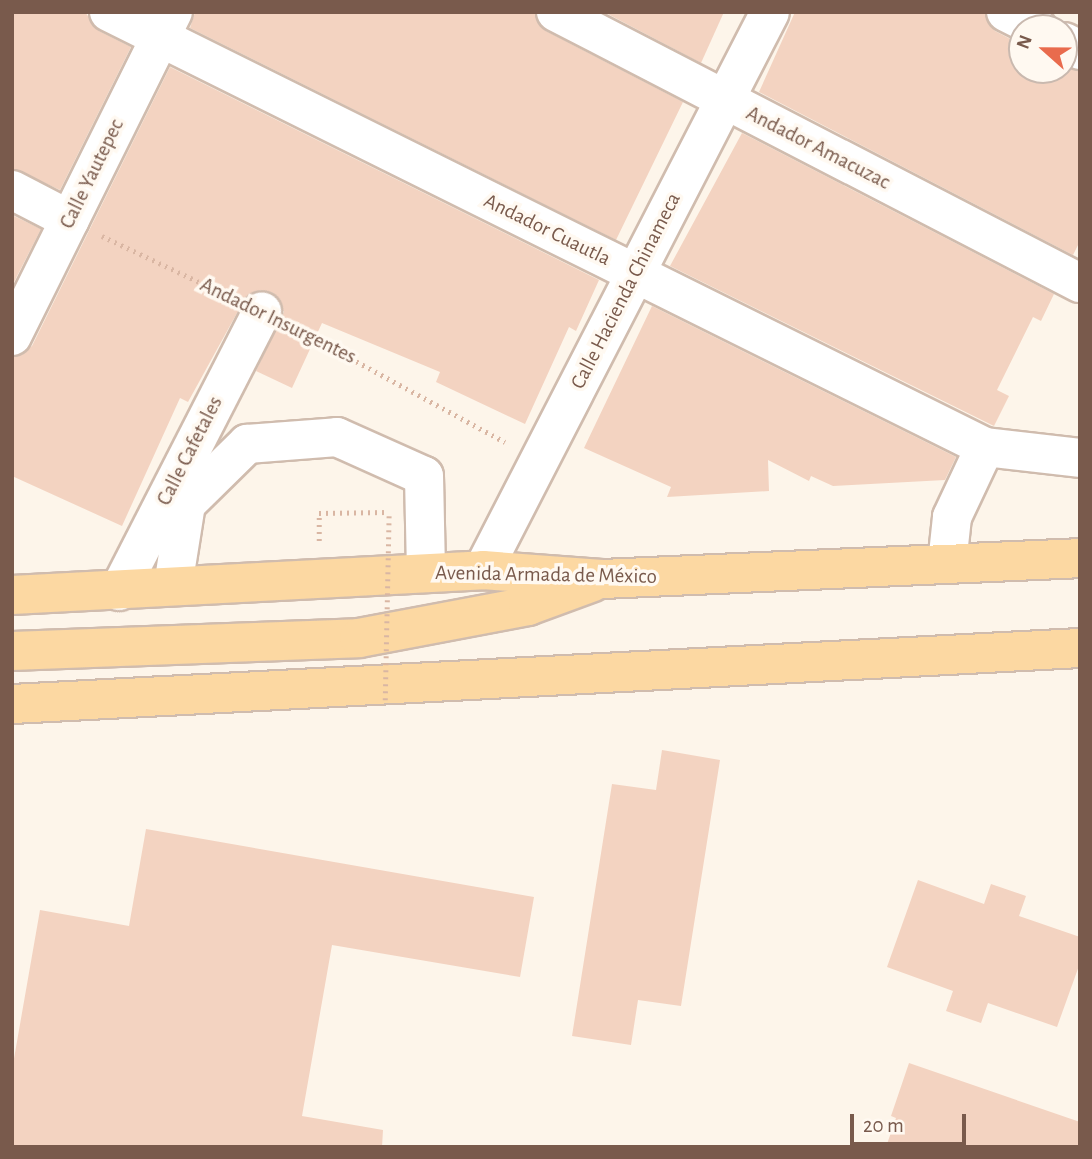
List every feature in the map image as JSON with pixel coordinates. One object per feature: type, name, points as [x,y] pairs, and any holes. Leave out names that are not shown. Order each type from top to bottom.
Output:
[{"type":"main road","name":"Avenida Armada de México","points":[[12,595],[483,570],[602,579],[1080,558]]},
{"type":"main road","points":[[12,651],[359,638],[528,606],[602,579]]},
{"type":"main road","points":[[12,704],[1080,648]]},
{"type":"street","name":"Andador Cuautla","points":[[109,12],[166,25],[635,273],[985,447],[1080,458]]},
{"type":"street","name":"Andador Amacuzac","points":[[556,12],[1080,283]]},
{"type":"street","name":"Calle Hacienda Chinameca","points":[[483,570],[770,12]]},
{"type":"street","name":"Calle Yautepec","points":[[12,336],[166,25]]},
{"type":"street","points":[[12,190],[70,220]]},
{"type":"street","name":"Calle Cafetales","points":[[118,591],[262,312]]},
{"type":"street","points":[[173,586],[186,505],[247,444],[337,438],[424,476],[426,573]]},
{"type":"street","points":[[947,564],[952,517],[985,447]]},
{"type":"path","name":"Andador Insurgentes","points":[[70,220],[262,312],[539,461]]},
{"type":"path","points":[[319,513],[388,512],[385,700]]},
{"type":"building","points":[[12,12],[85,12],[99,31],[131,47],[60,190],[12,168]]},
{"type":"building","points":[[195,12],[534,12],[546,31],[683,102],[616,240],[190,28]]},
{"type":"building","points":[[604,12],[724,12],[701,63]]},
{"type":"building","points":[[795,12],[984,12],[995,31],[1008,38],[1008,84],[1078,84],[1078,71],[1080,72],[1080,241],[1073,255],[759,92]]},
{"type":"building","points":[[170,67],[599,280],[576,331],[569,327],[525,424],[436,382],[440,372],[322,323],[292,388],[256,371],[284,312],[273,293],[260,290],[243,302],[188,402],[180,398],[122,526],[12,476],[12,358],[32,346]]},
{"type":"building","points":[[742,133],[1054,294],[1041,321],[1033,317],[997,390],[1009,396],[994,426],[670,266]]},
{"type":"building","points":[[12,215],[41,229],[12,286]]},
{"type":"building","points":[[652,306],[956,457],[945,480],[833,486],[811,476],[809,481],[768,460],[769,491],[667,497],[671,487],[584,448]]},
{"type":"building","points":[[662,750],[720,760],[681,1006],[638,1000],[631,1045],[572,1036],[612,784],[656,790]]},
{"type":"building","points":[[146,829],[534,897],[520,977],[332,945],[302,1116],[383,1130],[382,1147],[12,1147],[12,1070],[40,910],[129,926]]},
{"type":"building","points":[[918,880],[984,904],[991,884],[1026,896],[1019,916],[1080,937],[1080,963],[1057,1027],[988,1003],[981,1023],[946,1011],[953,991],[887,967]]},
{"type":"building","points":[[909,1063],[1080,1122],[1080,1147],[886,1147],[896,1118],[891,1116]]}]
